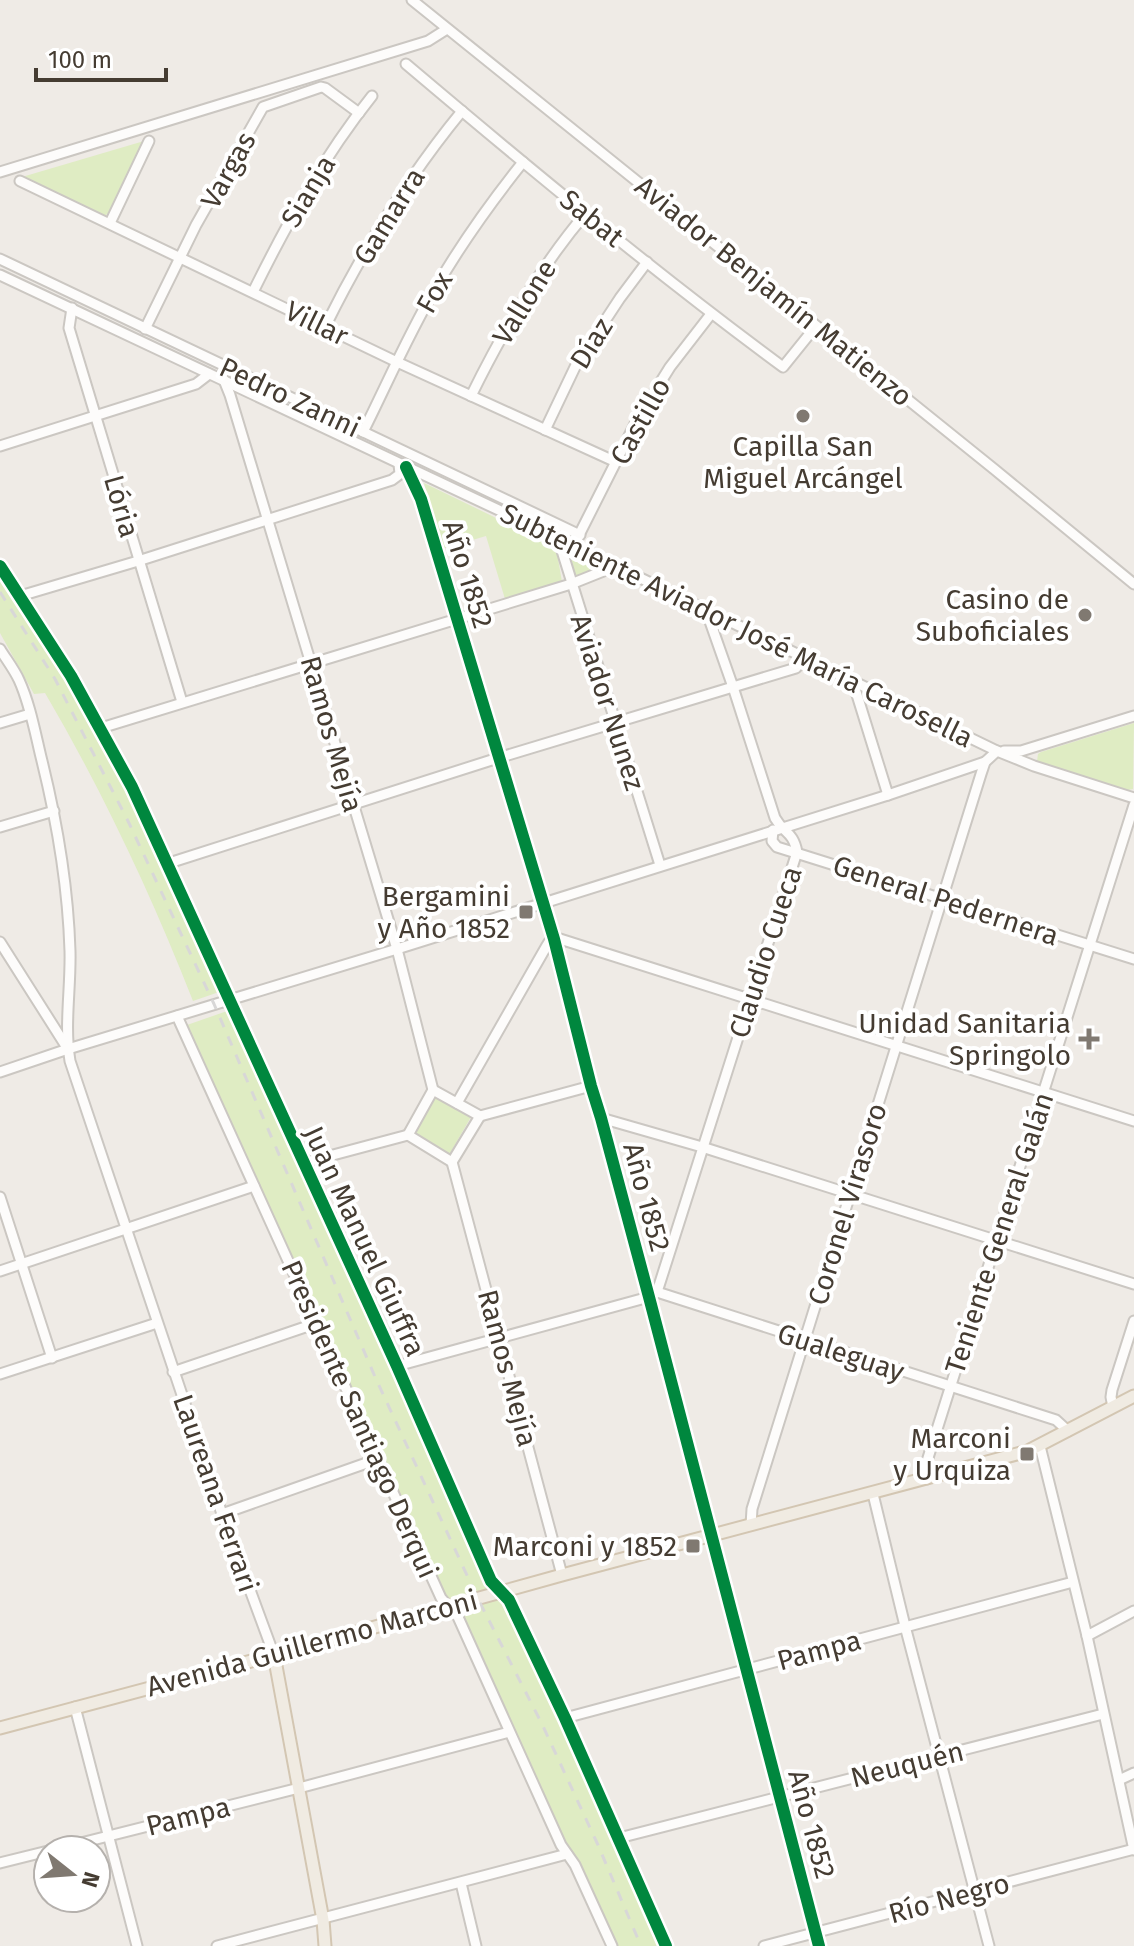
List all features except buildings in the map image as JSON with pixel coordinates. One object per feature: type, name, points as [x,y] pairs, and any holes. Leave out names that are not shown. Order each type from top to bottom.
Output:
[{"type":"main road","name":"Avenida Guillermo Marconi","points":[[0,1728],[1028,1451],[1134,1396]]},
{"type":"main road","name":"Laureana Ferrari","points":[[274,1655],[323,1920],[325,1946]]},
{"type":"street","name":"Aviador Benjamín Matienzo","points":[[412,0],[1134,584]]},
{"type":"street","points":[[0,172],[428,41],[447,29]]},
{"type":"street","name":"Sabat","points":[[406,64],[711,314],[783,367],[816,326]]},
{"type":"street","name":"Vargas","points":[[145,329],[180,257],[263,107],[321,87],[359,113]]},
{"type":"street","name":"Sianja","points":[[253,292],[302,198],[372,96]]},
{"type":"street","name":"Gamarra","points":[[325,327],[396,199],[462,111]]},
{"type":"street","points":[[110,223],[149,141]]},
{"type":"street","name":"Fox","points":[[363,432],[448,267],[498,192],[523,162]]},
{"type":"street","name":"Villar","points":[[20,181],[397,362],[616,462]]},
{"type":"street","name":"Vallone","points":[[471,396],[526,294],[586,213]]},
{"type":"street","name":"Pedro Zanni","points":[[0,259],[580,535]]},
{"type":"street","name":"Díaz","points":[[545,430],[576,365],[647,262]]},
{"type":"street","name":"Subteniente Aviador José María Carosella","points":[[0,275],[7,284],[72,308],[558,538],[997,751],[1134,798]]},
{"type":"street","name":"Lória","points":[[72,308],[69,328],[182,702]]},
{"type":"street","name":"Castillo","points":[[570,545],[580,535],[637,420],[670,367],[711,314]]},
{"type":"street","points":[[0,446],[196,384],[209,374]]},
{"type":"street","name":"Ramos Mejía","points":[[224,380],[397,949],[433,1090]]},
{"type":"street","points":[[20,596],[392,480],[400,474],[402,465]]},
{"type":"street","name":"Año 1852","points":[[402,465],[421,499],[554,939],[643,1278],[653,1294],[710,1536],[819,1946]]},
{"type":"street","name":"Aviador Nunez","points":[[558,538],[660,865]]},
{"type":"street","points":[[101,728],[571,584],[606,570],[607,562]]},
{"type":"street","name":"Juan Manuel Giuffra","points":[[0,566],[71,676],[132,787],[397,1366],[491,1581],[509,1600],[666,1946]]},
{"type":"street","name":"Claudio Cueca","points":[[653,1294],[797,852],[789,832],[777,828],[706,610]]},
{"type":"street","points":[[0,649],[19,679],[59,834],[69,921],[68,1049]]},
{"type":"street","points":[[166,864],[498,758],[796,668],[804,658]]},
{"type":"street","points":[[853,682],[888,795]]},
{"type":"street","points":[[0,723],[30,714]]},
{"type":"street","points":[[0,1072],[888,795],[985,762],[997,751],[1021,751],[1134,716]]},
{"type":"street","name":"Coronel Virasoro","points":[[751,1525],[752,1509],[985,762]]},
{"type":"street","name":"Teniente General Galán","points":[[927,1479],[927,1461],[1134,805]]},
{"type":"street","points":[[0,827],[54,811]]},
{"type":"street","name":"General Pedernera","points":[[777,828],[772,841],[774,845],[1134,959]]},
{"type":"street","points":[[457,1103],[546,947],[554,939],[1134,1121]]},
{"type":"street","points":[[0,942],[68,1049]]},
{"type":"street","name":"Presidente Santiago Derqui","points":[[177,1016],[441,1598],[458,1617],[561,1845],[575,1865],[612,1946]]},
{"type":"street","name":"Laureana Ferrari","points":[[68,1049],[173,1372],[274,1655]]},
{"type":"street","points":[[408,1135],[452,1162],[480,1116],[591,1086]]},
{"type":"street","points":[[303,1163],[408,1135],[433,1090],[480,1116]]},
{"type":"street","points":[[601,1118],[1134,1284]]},
{"type":"street","name":"Ramos Mejía","points":[[452,1162],[562,1575]]},
{"type":"street","points":[[0,1271],[254,1186]]},
{"type":"street","points":[[0,1197],[52,1358]]},
{"type":"street","points":[[643,1278],[652,1281],[661,1277]]},
{"type":"street","points":[[397,1366],[653,1294]]},
{"type":"street","name":"Gualeguay","points":[[653,1294],[1056,1420],[1068,1431]]},
{"type":"street","points":[[1113,1407],[1112,1390],[1134,1321]]},
{"type":"street","points":[[0,1374],[157,1323]]},
{"type":"street","points":[[173,1372],[317,1323]]},
{"type":"street","points":[[1040,1446],[1132,1826],[1134,1850]]},
{"type":"street","points":[[222,1514],[378,1459]]},
{"type":"street","points":[[873,1494],[989,1946]]},
{"type":"street","name":"Pampa","points":[[565,1718],[1073,1582]]},
{"type":"street","points":[[1087,1636],[1134,1611]]},
{"type":"street","points":[[75,1707],[107,1834]]},
{"type":"street","name":"Neuquén","points":[[619,1838],[1103,1714]]},
{"type":"street","name":"Pampa","points":[[112,1836],[509,1732]]},
{"type":"street","points":[[1119,1780],[1134,1773]]},
{"type":"street","name":"Río Negro","points":[[764,1946],[1134,1850]]},
{"type":"street","points":[[112,1852],[137,1946]]},
{"type":"street","points":[[217,1946],[567,1854]]},
{"type":"street","name":"Pampa","points":[[0,1863],[32,1855]]},
{"type":"street","points":[[461,1883],[476,1946]]},
{"type":"green space","points":[[144,141],[106,215],[100,215],[22,177]]},
{"type":"green space","points":[[424,483],[556,547],[562,582],[505,599],[486,536],[442,549]]},
{"type":"green space","points":[[569,552],[601,567],[573,578]]},
{"type":"green space","points":[[0,566],[101,728],[222,991],[193,1001],[143,883],[87,768],[45,693],[34,694],[0,633]]},
{"type":"green space","points":[[1134,723],[1133,789],[1037,761],[1041,752]]},
{"type":"green space","points":[[230,1010],[491,1581],[506,1597],[666,1946],[612,1946],[458,1617],[448,1607],[254,1186],[187,1025]]},
{"type":"green space","points":[[436,1096],[471,1117],[449,1155],[414,1134]]},
{"type":"railway","points":[[0,592],[55,679],[128,821],[214,1004],[376,1379],[478,1599],[542,1724],[641,1946]]},
{"type":"cycle path","points":[[406,467],[421,499],[554,939],[819,1946]]},
{"type":"cycle path","points":[[0,566],[71,676],[132,787],[397,1366],[491,1581],[509,1600],[666,1946]]},
{"type":"place","name":"Capilla San Miguel Arcángel","points":[[803,416]]},
{"type":"place","name":"Casino de Suboficiales","points":[[1085,615]]},
{"type":"place","name":"Bergamini y Año 1852","points":[[526,912]]},
{"type":"place","name":"Unidad Sanitaria Springolo","points":[[1089,1039]]},
{"type":"place","name":"Marconi y Urquiza","points":[[1027,1454]]},
{"type":"place","name":"Marconi y 1852","points":[[693,1546]]}]
